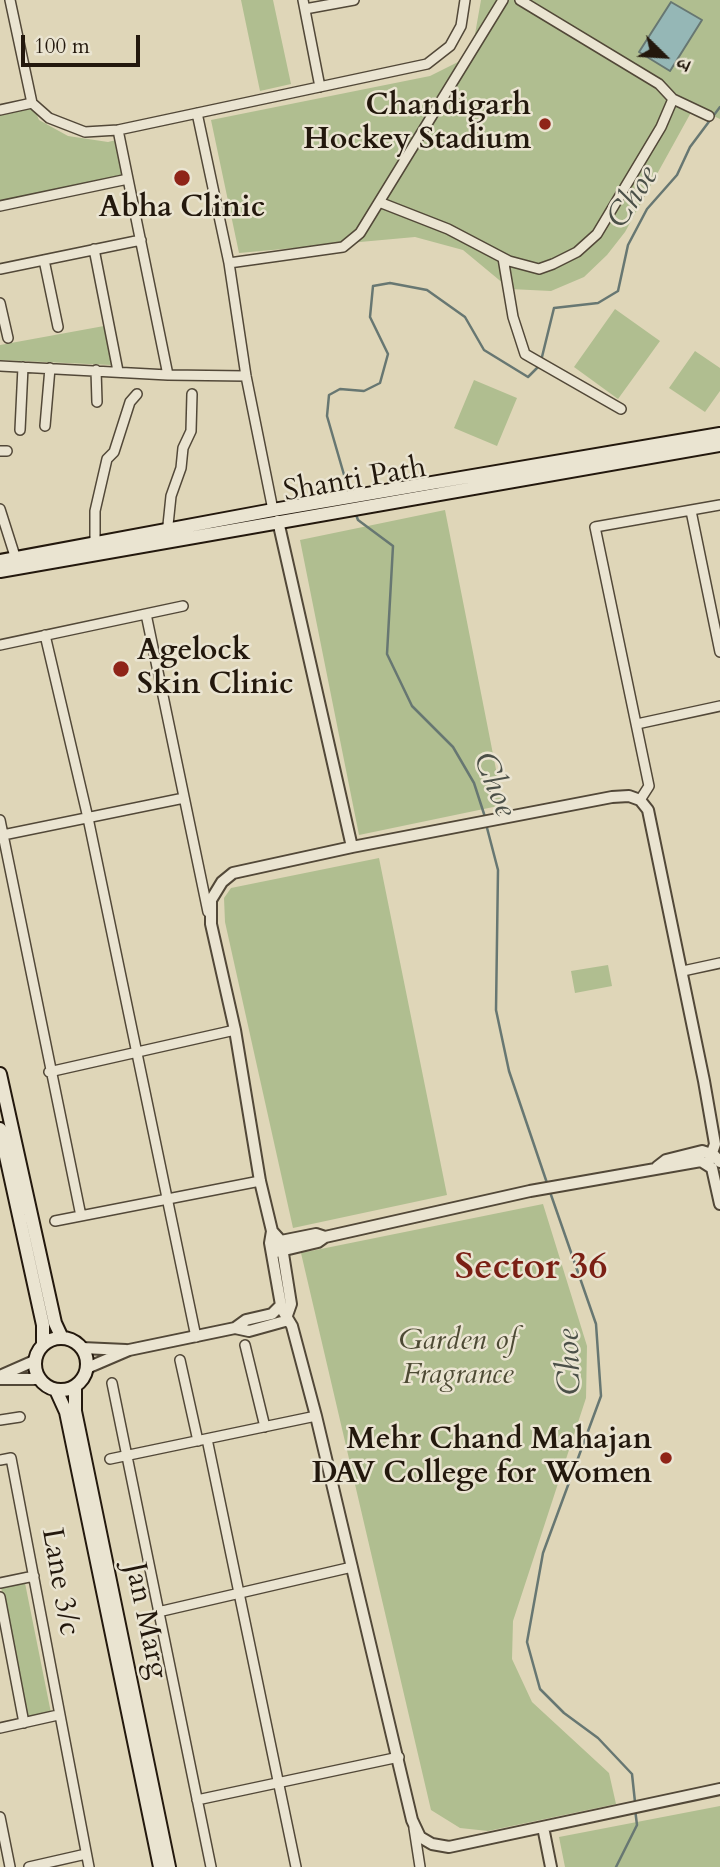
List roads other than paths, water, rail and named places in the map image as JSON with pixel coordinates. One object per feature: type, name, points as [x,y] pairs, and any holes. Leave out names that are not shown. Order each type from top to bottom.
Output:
[{"type":"main road","name":"Shanti Path","points":[[388,497],[720,434]]},
{"type":"main road","name":"Shanti Path","points":[[0,561],[720,445]]},
{"type":"main road","name":"Shanti Path","points":[[0,571],[275,516]]},
{"type":"main road","points":[[0,1074],[55,1323],[62,1338]]},
{"type":"main road","points":[[0,1129],[43,1325],[43,1345],[34,1361],[39,1379],[56,1390],[75,1386],[87,1368],[82,1348],[74,1341],[62,1338],[43,1345]]},
{"type":"main road","name":"Jan Marg","points":[[75,1386],[75,1411],[169,1867]]},
{"type":"main road","name":"Jan Marg","points":[[56,1390],[66,1412],[160,1867]]},
{"type":"street","points":[[10,0],[32,103],[65,126],[85,132],[118,130],[427,64],[450,46],[461,26],[465,0]]},
{"type":"street","points":[[320,87],[304,4],[354,0]]},
{"type":"street","points":[[229,264],[344,247],[360,233],[503,0]]},
{"type":"street","points":[[520,0],[659,83],[673,99],[709,116]]},
{"type":"street","points":[[379,202],[448,229],[503,258],[539,269],[577,252],[597,234],[661,127],[673,99]]},
{"type":"street","points":[[0,110],[32,103]]},
{"type":"street","points":[[197,113],[229,264],[246,376],[275,516],[352,847]]},
{"type":"street","points":[[118,130],[168,375]]},
{"type":"street","points":[[0,206],[128,179]]},
{"type":"street","points":[[0,270],[141,240]]},
{"type":"street","points":[[94,249],[118,371]]},
{"type":"street","points":[[503,258],[513,317],[526,355],[621,409]]},
{"type":"street","points":[[44,260],[58,327]]},
{"type":"street","points":[[0,303],[8,338]]},
{"type":"street","points":[[0,366],[168,375],[246,376]]},
{"type":"street","points":[[20,430],[23,367]]},
{"type":"street","points":[[45,426],[50,368]]},
{"type":"street","points":[[96,370],[97,402]]},
{"type":"street","points":[[95,538],[95,511],[107,460],[114,452],[130,402],[137,394]]},
{"type":"street","points":[[168,524],[171,496],[181,468],[183,448],[191,431],[192,394]]},
{"type":"street","points":[[640,800],[649,786],[595,527],[720,505]]},
{"type":"street","points":[[0,509],[14,553]]},
{"type":"street","points":[[691,510],[720,652]]},
{"type":"street","points":[[0,645],[183,606]]},
{"type":"street","points":[[146,614],[235,1030],[260,1181],[291,1304],[289,1317],[316,1416],[398,1757],[420,1867]]},
{"type":"street","points":[[45,635],[88,818],[196,1337]]},
{"type":"street","points":[[637,724],[720,706]]},
{"type":"street","points":[[211,924],[211,900],[222,882],[233,873],[612,797],[629,796],[640,800],[648,810],[716,1125],[713,1171],[720,1204]]},
{"type":"street","points":[[3,835],[184,798]]},
{"type":"street","points":[[0,820],[80,1216]]},
{"type":"street","points":[[683,971],[720,963]]},
{"type":"street","points":[[49,1072],[235,1030]]},
{"type":"street","points":[[277,1247],[318,1242],[325,1237],[530,1191],[657,1167],[666,1160],[702,1151],[714,1160]]},
{"type":"street","points":[[55,1221],[260,1181]]},
{"type":"street","points":[[277,1247],[280,1306],[289,1317]]},
{"type":"street","points":[[87,1368],[129,1350],[235,1328],[246,1320],[272,1314],[280,1306]]},
{"type":"street","points":[[235,1328],[249,1331],[281,1324],[289,1317]]},
{"type":"street","points":[[245,1345],[265,1427]]},
{"type":"street","points":[[82,1348],[129,1350]]},
{"type":"street","points":[[180,1360],[203,1440],[239,1593],[296,1867]]},
{"type":"street","points":[[0,1378],[34,1361]]},
{"type":"street","points":[[0,1378],[39,1379]]},
{"type":"street","points":[[112,1384],[211,1867]]},
{"type":"street","points":[[110,1459],[316,1416]]},
{"type":"street","points":[[0,1420],[20,1417]]},
{"type":"street","name":"Lane 3/c","points":[[0,1460],[11,1458],[89,1867]]},
{"type":"street","points":[[158,1612],[352,1567]]},
{"type":"street","points":[[0,1583],[34,1576]]},
{"type":"street","points":[[0,1597],[24,1723]]},
{"type":"street","points":[[0,1728],[58,1715]]},
{"type":"street","points":[[197,1800],[398,1757]]},
{"type":"street","points":[[412,1820],[420,1837],[432,1844],[449,1847],[720,1789]]},
{"type":"street","points":[[0,1817],[9,1867]]},
{"type":"street","points":[[543,1827],[551,1867]]},
{"type":"street","points":[[29,1867],[56,1864],[86,1854]]},
{"type":"water","points":[[671,2],[702,20],[670,71],[639,52]]},
{"type":"waterway","name":"Choe","points":[[349,492],[327,416],[329,395],[340,389],[364,391],[380,383],[388,354],[370,317],[373,286],[390,283],[427,290],[465,317],[484,350],[528,377],[540,365],[554,308],[598,303],[618,291],[628,245],[647,209],[677,175],[690,147],[720,107]]},
{"type":"waterway","name":"Choe","points":[[355,512],[358,520],[393,546],[387,654],[412,706],[453,747],[474,783],[485,817]]},
{"type":"waterway","name":"Choe","points":[[486,824],[498,870],[496,1010],[509,1071],[548,1186]]},
{"type":"waterway","name":"Choe","points":[[550,1192],[596,1324],[601,1396],[543,1553],[527,1642],[540,1689],[564,1713],[598,1738],[632,1774],[635,1802]]},
{"type":"waterway","name":"Choe","points":[[616,1867],[637,1825],[635,1809]]},
{"type":"place","name":"Chandigarh Hockey Stadium","points":[[545,124]]},
{"type":"place","name":"Abha Clinic","points":[[182,178]]},
{"type":"place","name":"Agelock Skin Clinic","points":[[121,669]]},
{"type":"place","name":"Mehr Chand Mahajan DAV College for Women","points":[[666,1458]]},
{"type":"district","name":"Sector 36","points":[[531,1269]]},
{"type":"park label","name":"Garden of Fragrance","points":[[458,1359]]}]
